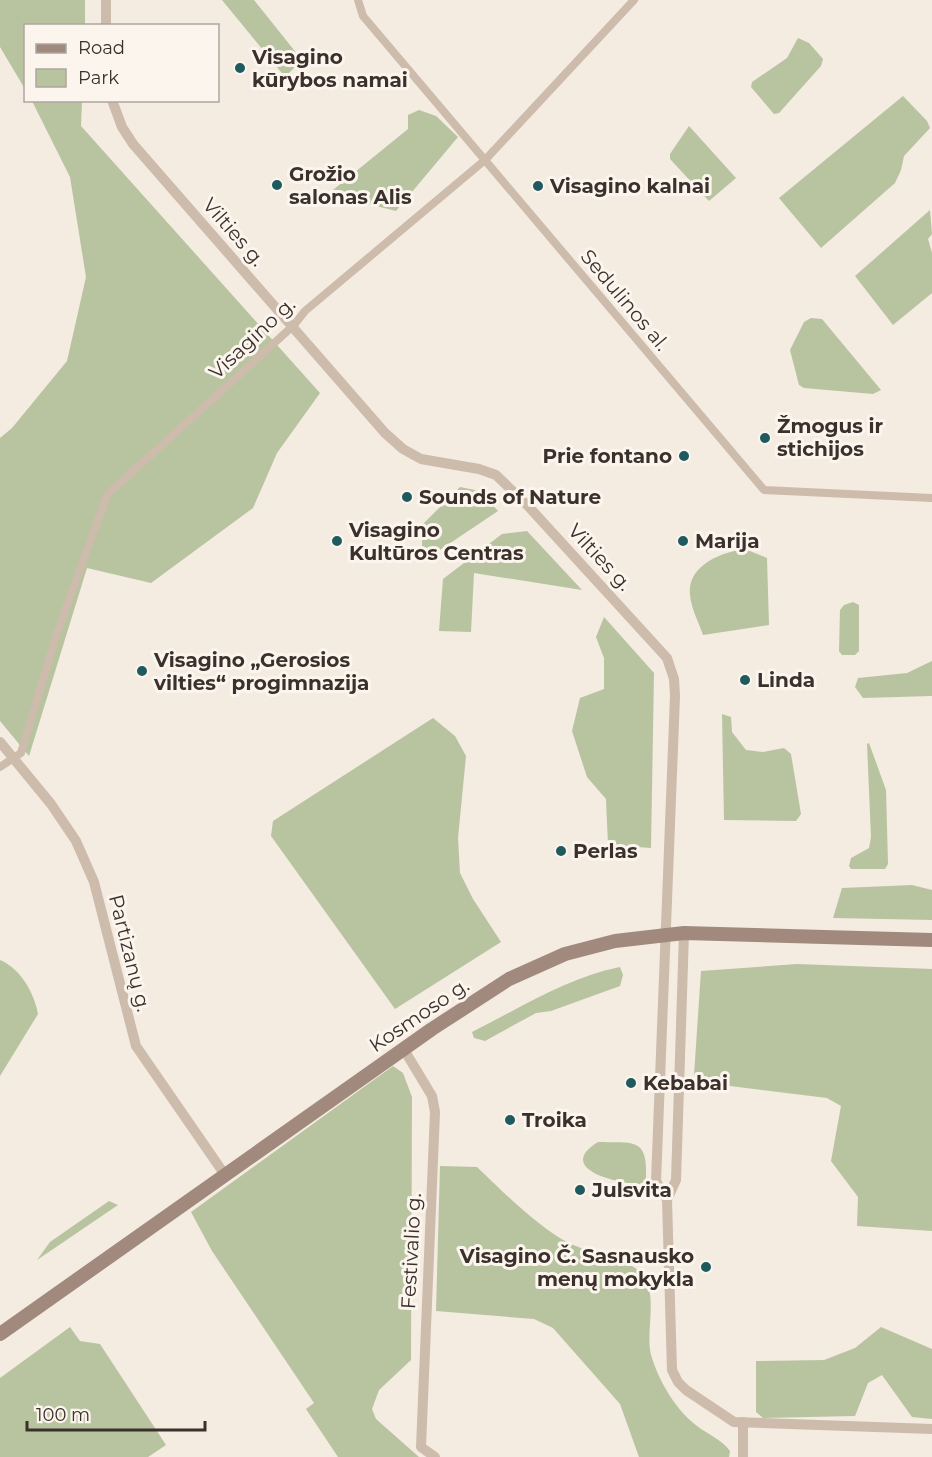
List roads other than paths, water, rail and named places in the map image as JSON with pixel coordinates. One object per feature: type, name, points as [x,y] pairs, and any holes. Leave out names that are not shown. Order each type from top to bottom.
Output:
[{"type":"main road","name":"Kosmoso g.","points":[[0,1334],[403,1048],[487,992],[529,970],[586,948],[667,934],[932,940]]},
{"type":"street","points":[[106,0],[106,24]]},
{"type":"street","name":"Sedulinos al.","points":[[358,0],[363,16],[764,490],[932,498]]},
{"type":"street","name":"Visagino g.","points":[[14,759],[21,753],[57,633],[107,495],[292,327],[305,311],[485,160],[634,0]]},
{"type":"street","name":"Vilties g.","points":[[113,102],[122,127],[133,144],[385,433],[403,449],[438,464],[488,472],[507,484],[667,658],[672,670],[675,696],[667,934]]},
{"type":"street","name":"Partizanų g.","points":[[0,742],[65,823],[86,862],[97,893],[136,1046],[225,1174]]},
{"type":"street","points":[[0,767],[14,759]]},
{"type":"street","points":[[684,933],[676,1180],[667,1200],[672,1370],[678,1382],[686,1390],[726,1418],[743,1422],[932,1429]]},
{"type":"street","points":[[667,934],[656,1181],[667,1200]]},
{"type":"street","name":"Festivalio g.","points":[[403,1048],[432,1096],[435,1112],[421,1447],[435,1457]]},
{"type":"street","points":[[743,1422],[743,1457]]},
{"type":"place","name":"Visagino kūrybos namai","points":[[240,68]]},
{"type":"place","name":"Grožio salonas Alis","points":[[277,185]]},
{"type":"place","name":"Visagino kalnai","points":[[538,186]]},
{"type":"place","name":"Žmogus ir stichijos","points":[[765,438]]},
{"type":"place","name":"Prie fontano","points":[[684,456]]},
{"type":"place","name":"Sounds of Nature","points":[[407,497]]},
{"type":"place","name":"Visagino Kultūros Centras","points":[[337,541]]},
{"type":"place","name":"Marija","points":[[683,541]]},
{"type":"place","name":"Visagino „Gerosios vilties“ progimnazija","points":[[142,671]]},
{"type":"place","name":"Linda","points":[[745,680]]},
{"type":"place","name":"Perlas","points":[[561,851]]},
{"type":"place","name":"Kebabai","points":[[631,1083]]},
{"type":"place","name":"Troika","points":[[510,1120]]},
{"type":"place","name":"Julsvita","points":[[580,1190]]},
{"type":"place","name":"Visagino Č. Sasnausko menų mokykla","points":[[706,1267]]}]
